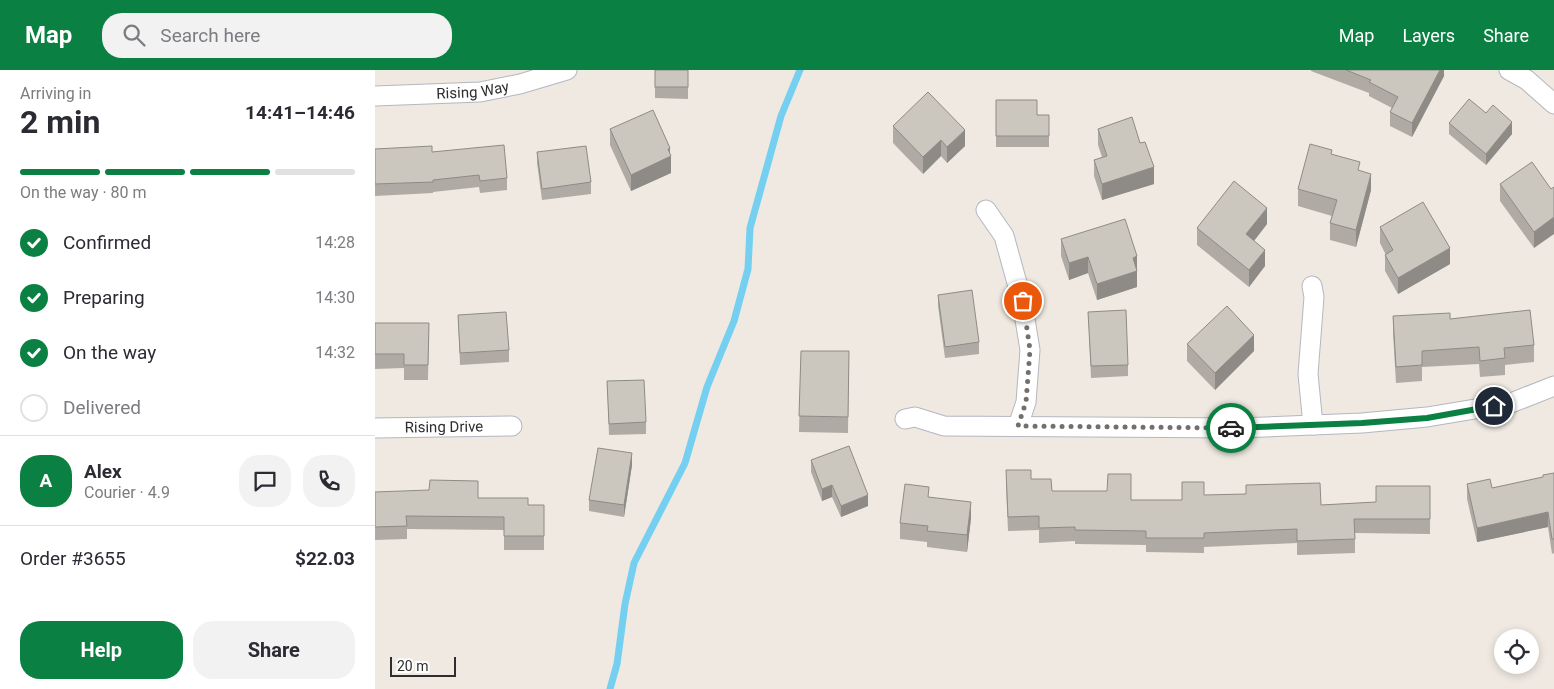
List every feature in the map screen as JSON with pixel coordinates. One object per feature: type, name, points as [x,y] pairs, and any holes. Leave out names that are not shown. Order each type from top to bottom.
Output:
[{"type":"street","name":"Rising Way","points":[[375,96],[480,92],[520,84],[567,70]]},
{"type":"street","points":[[1509,70],[1527,80],[1554,104]]},
{"type":"street","points":[[986,210],[1004,236],[1023,301],[1030,350],[1026,402],[1018,426]]},
{"type":"street","points":[[1312,286],[1314,297],[1308,374],[1313,425]]},
{"type":"street","points":[[905,419],[915,417],[944,426],[1239,428],[1313,425],[1427,418],[1511,403],[1554,386]]},
{"type":"street","name":"Rising Drive","points":[[375,428],[512,426]]},
{"type":"building","points":[[655,70],[688,70],[688,87],[655,87]]},
{"type":"building","points":[[1346,70],[1440,70],[1412,123],[1390,112],[1398,97],[1369,82],[1371,80]]},
{"type":"building","points":[[928,92],[965,130],[947,147],[941,140],[923,157],[893,126]]},
{"type":"building","points":[[1469,99],[1486,113],[1493,105],[1512,122],[1486,154],[1449,123]]},
{"type":"building","points":[[996,100],[1037,100],[1037,115],[1049,115],[1049,136],[996,136]]},
{"type":"building","points":[[653,110],[670,148],[668,149],[671,156],[631,175],[610,129]]},
{"type":"building","points":[[1132,117],[1140,143],[1145,142],[1154,167],[1102,184],[1094,160],[1107,156],[1098,129]]},
{"type":"building","points":[[1310,144],[1332,150],[1331,154],[1360,162],[1358,170],[1371,174],[1356,230],[1330,223],[1337,200],[1298,189]]},
{"type":"building","points":[[504,145],[507,178],[480,181],[479,175],[433,180],[433,182],[375,184],[375,149],[432,146],[432,152]]},
{"type":"building","points":[[586,146],[591,182],[542,189],[537,152]]},
{"type":"building","points":[[1532,162],[1551,189],[1554,187],[1554,217],[1534,232],[1500,184]]},
{"type":"building","points":[[1234,181],[1267,208],[1246,234],[1265,250],[1249,270],[1197,228]]},
{"type":"building","points":[[1423,202],[1450,248],[1398,278],[1385,255],[1393,250],[1380,227]]},
{"type":"building","points":[[1125,219],[1137,256],[1133,258],[1137,271],[1097,284],[1088,257],[1069,263],[1061,239]]},
{"type":"building","points":[[972,290],[979,342],[945,347],[938,295]]},
{"type":"building","points":[[1227,306],[1254,335],[1215,373],[1187,344]]},
{"type":"building","points":[[1126,310],[1128,365],[1091,366],[1088,312]]},
{"type":"building","points":[[1530,310],[1534,345],[1504,348],[1505,358],[1480,361],[1479,347],[1422,351],[1422,365],[1396,367],[1393,316],[1450,313],[1450,319]]},
{"type":"building","points":[[506,312],[509,350],[460,353],[458,315]]},
{"type":"building","points":[[375,323],[429,323],[428,365],[404,365],[404,354],[375,354]]},
{"type":"building","points":[[801,351],[849,351],[848,417],[799,416]]},
{"type":"building","points":[[644,380],[646,422],[609,424],[607,381]]},
{"type":"building","points":[[849,446],[868,495],[841,506],[832,485],[822,489],[811,460]]},
{"type":"building","points":[[598,448],[632,453],[624,505],[589,500]]},
{"type":"building","points":[[1006,470],[1031,470],[1031,479],[1051,479],[1052,491],[1107,491],[1108,474],[1131,474],[1131,500],[1182,500],[1182,482],[1204,482],[1204,495],[1246,494],[1246,485],[1320,483],[1321,505],[1376,502],[1376,486],[1430,486],[1430,519],[1354,519],[1355,539],[1297,541],[1297,529],[1204,533],[1204,538],[1146,538],[1146,531],[1075,530],[1075,527],[1039,528],[1039,516],[1008,517]]},
{"type":"building","points":[[1554,473],[1554,539],[1552,539],[1548,512],[1477,528],[1467,484],[1490,479],[1492,488]]},
{"type":"building","points":[[430,480],[478,481],[478,498],[528,498],[528,505],[544,505],[544,536],[504,536],[504,517],[406,516],[407,526],[375,527],[375,492],[429,490]]},
{"type":"building","points":[[905,484],[929,487],[928,497],[971,502],[967,535],[927,531],[928,526],[900,523]]},
{"type":"waterway","points":[[610,689],[617,664],[625,604],[634,563],[685,463],[707,387],[734,321],[748,269],[750,228],[781,116],[800,70]]},
{"type":"way so far","points":[[1023,301],[1030,350],[1026,402],[1018,426],[1231,428]]},
{"type":"route","points":[[1231,428],[1362,423],[1427,418],[1494,406]]}]
